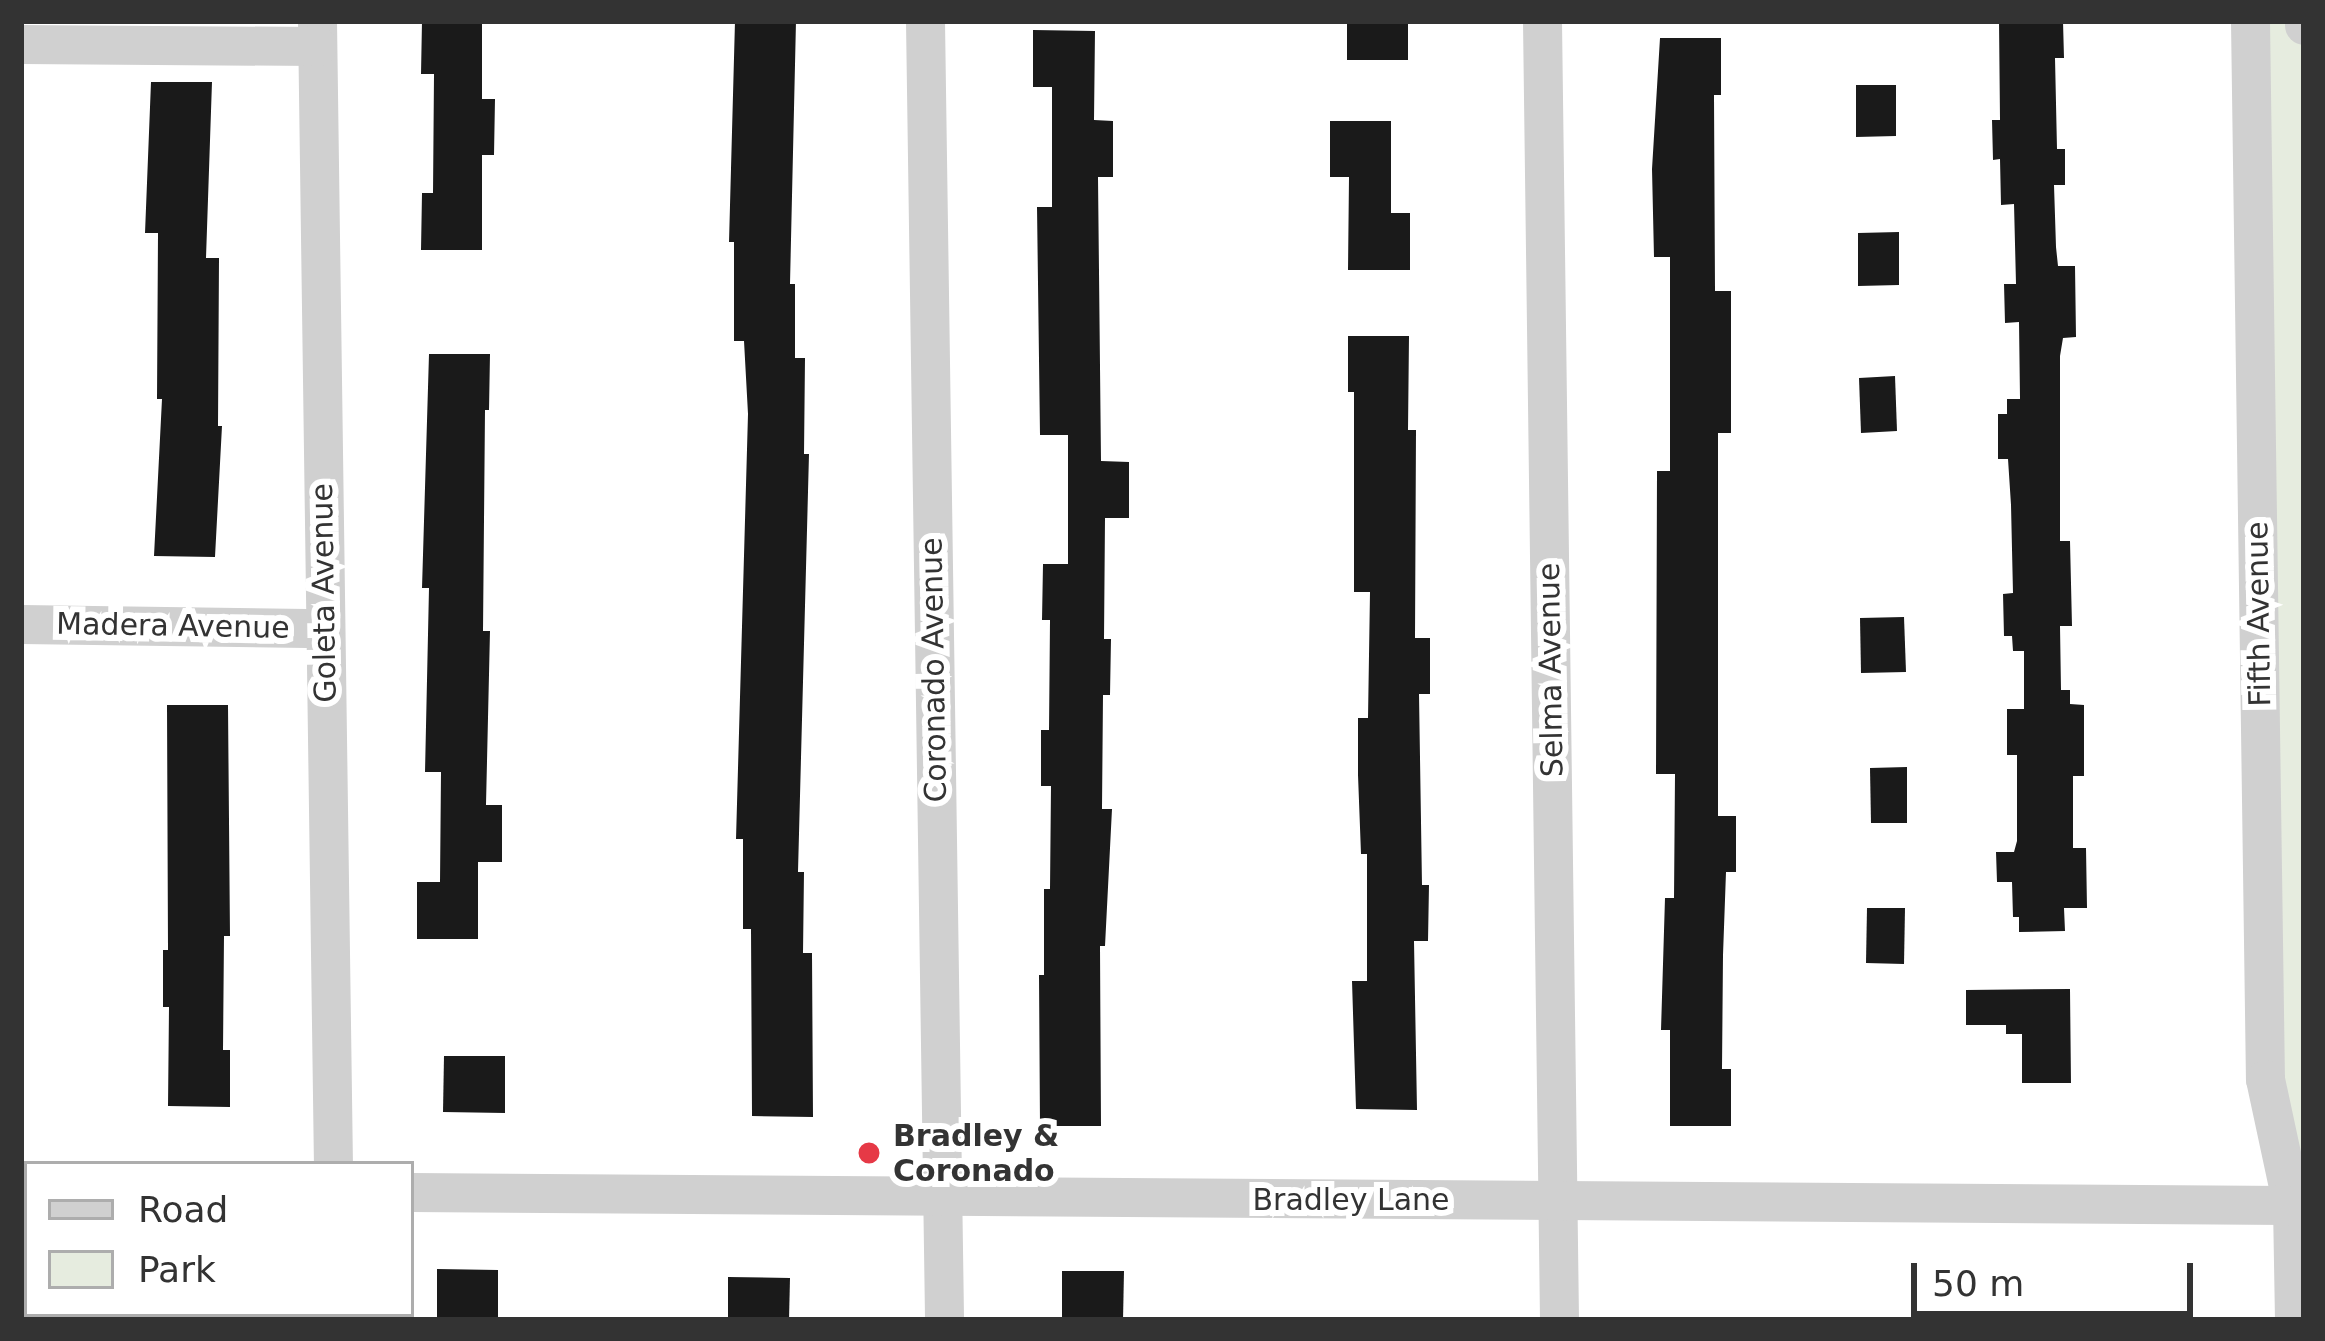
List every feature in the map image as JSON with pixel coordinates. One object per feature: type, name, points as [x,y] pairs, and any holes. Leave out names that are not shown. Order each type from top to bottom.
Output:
[{"type":"street","name":"Coronado Avenue","points":[[925,21],[944,1320]]},
{"type":"street","name":"Selma Avenue","points":[[1542,21],[1559,1320]]},
{"type":"street","name":"Fifth Avenue","points":[[2250,21],[2265,1079],[2292,1205],[2294,1320]]},
{"type":"street","points":[[21,44],[317,34]]},
{"type":"street","name":"Goleta Avenue","points":[[317,34],[333,1161]]},
{"type":"street","name":"Madera Avenue","points":[[21,624],[324,628]]},
{"type":"street","name":"Fifth Avenue","points":[[2292,1205],[2304,1146]]},
{"type":"street","name":"Bradley Lane","points":[[414,1192],[2292,1205]]},
{"type":"green space","points":[[2250,21],[2304,21],[2304,1146],[2292,1205],[2265,1079]]},
{"type":"building","points":[[422,21],[482,21],[482,99],[495,99],[494,155],[482,155],[482,250],[421,250],[422,193],[433,193],[434,74],[421,74]]},
{"type":"building","points":[[735,21],[796,21],[790,284],[795,284],[795,358],[805,358],[804,454],[809,454],[798,872],[804,872],[803,953],[812,953],[813,1117],[752,1116],[751,929],[743,929],[743,839],[736,839],[748,414],[744,341],[734,341],[734,242],[729,242]]},
{"type":"building","points":[[1347,21],[1408,21],[1408,60],[1347,60]]},
{"type":"building","points":[[1999,21],[2063,21],[2064,58],[2055,58],[2057,149],[2065,149],[2065,185],[2054,185],[2056,247],[2058,266],[2075,266],[2076,337],[2063,338],[2060,356],[2060,541],[2070,541],[2072,626],[2060,626],[2061,690],[2070,690],[2070,704],[2084,705],[2084,776],[2073,776],[2073,848],[2086,848],[2087,908],[2064,908],[2065,931],[2019,932],[2019,917],[2013,917],[2012,882],[1997,882],[1996,852],[2014,852],[2017,841],[2017,755],[2007,755],[2007,709],[2024,709],[2024,651],[2013,651],[2012,636],[2004,636],[2003,594],[2013,593],[2011,505],[2008,459],[1998,459],[1998,414],[2007,414],[2007,399],[2020,399],[2019,322],[2005,323],[2004,284],[2016,284],[2014,204],[2001,205],[2000,159],[1993,160],[1992,120],[2000,120]]},
{"type":"building","points":[[1033,30],[1095,31],[1094,120],[1113,121],[1113,177],[1098,177],[1101,461],[1129,462],[1129,518],[1105,518],[1104,639],[1111,639],[1110,695],[1103,695],[1102,809],[1112,809],[1105,946],[1100,946],[1101,1126],[1040,1126],[1039,975],[1044,975],[1044,889],[1050,889],[1051,786],[1041,786],[1041,730],[1049,730],[1050,620],[1042,620],[1043,564],[1068,564],[1068,435],[1040,435],[1037,207],[1052,207],[1052,87],[1033,87]]},
{"type":"building","points":[[1660,38],[1721,38],[1721,95],[1714,95],[1715,291],[1731,291],[1731,433],[1718,433],[1718,816],[1736,816],[1736,872],[1726,872],[1723,955],[1722,1069],[1731,1069],[1731,1126],[1670,1126],[1670,1030],[1661,1030],[1665,898],[1674,898],[1675,774],[1656,774],[1657,471],[1670,471],[1670,257],[1654,257],[1652,169]]},
{"type":"building","points":[[151,82],[212,82],[206,258],[219,258],[218,426],[222,426],[215,557],[154,556],[162,399],[157,399],[158,233],[145,233]]},
{"type":"building","points":[[1856,85],[1896,85],[1896,136],[1856,137]]},
{"type":"building","points":[[1330,121],[1391,121],[1391,213],[1410,213],[1410,270],[1348,270],[1349,177],[1330,177]]},
{"type":"building","points":[[1899,232],[1899,285],[1858,286],[1858,233]]},
{"type":"building","points":[[1348,336],[1409,336],[1408,430],[1416,430],[1415,638],[1430,638],[1430,694],[1419,694],[1422,885],[1429,885],[1428,941],[1414,941],[1417,1110],[1356,1109],[1352,981],[1367,981],[1367,854],[1361,854],[1358,718],[1368,718],[1370,592],[1354,592],[1354,392],[1348,392]]},
{"type":"building","points":[[429,354],[490,354],[483,631],[490,631],[486,805],[502,805],[502,862],[478,862],[478,939],[417,939],[417,882],[440,882],[441,772],[425,772],[429,588],[422,588]]},
{"type":"building","points":[[1895,376],[1897,431],[1861,433],[1859,378]]},
{"type":"building","points":[[1904,617],[1906,672],[1861,673],[1860,618]]},
{"type":"building","points":[[167,705],[228,705],[230,936],[224,936],[223,1050],[230,1050],[230,1107],[168,1106],[169,1007],[163,1007],[163,950],[168,950]]},
{"type":"building","points":[[1907,767],[1907,823],[1871,823],[1870,768]]},
{"type":"building","points":[[1867,908],[1905,908],[1904,964],[1866,963]]},
{"type":"building","points":[[2070,989],[2071,1083],[2022,1083],[2022,1034],[2006,1034],[2006,1025],[1966,1025],[1966,990]]},
{"type":"building","points":[[444,1056],[505,1056],[505,1113],[443,1112]]},
{"type":"building","points":[[437,1269],[498,1270],[498,1320],[437,1320]]},
{"type":"building","points":[[1062,1271],[1124,1271],[1123,1320],[1062,1320]]},
{"type":"building","points":[[728,1277],[790,1278],[789,1320],[728,1320]]},
{"type":"place","name":"Bradley & Coronado","points":[[869,1153]]}]
